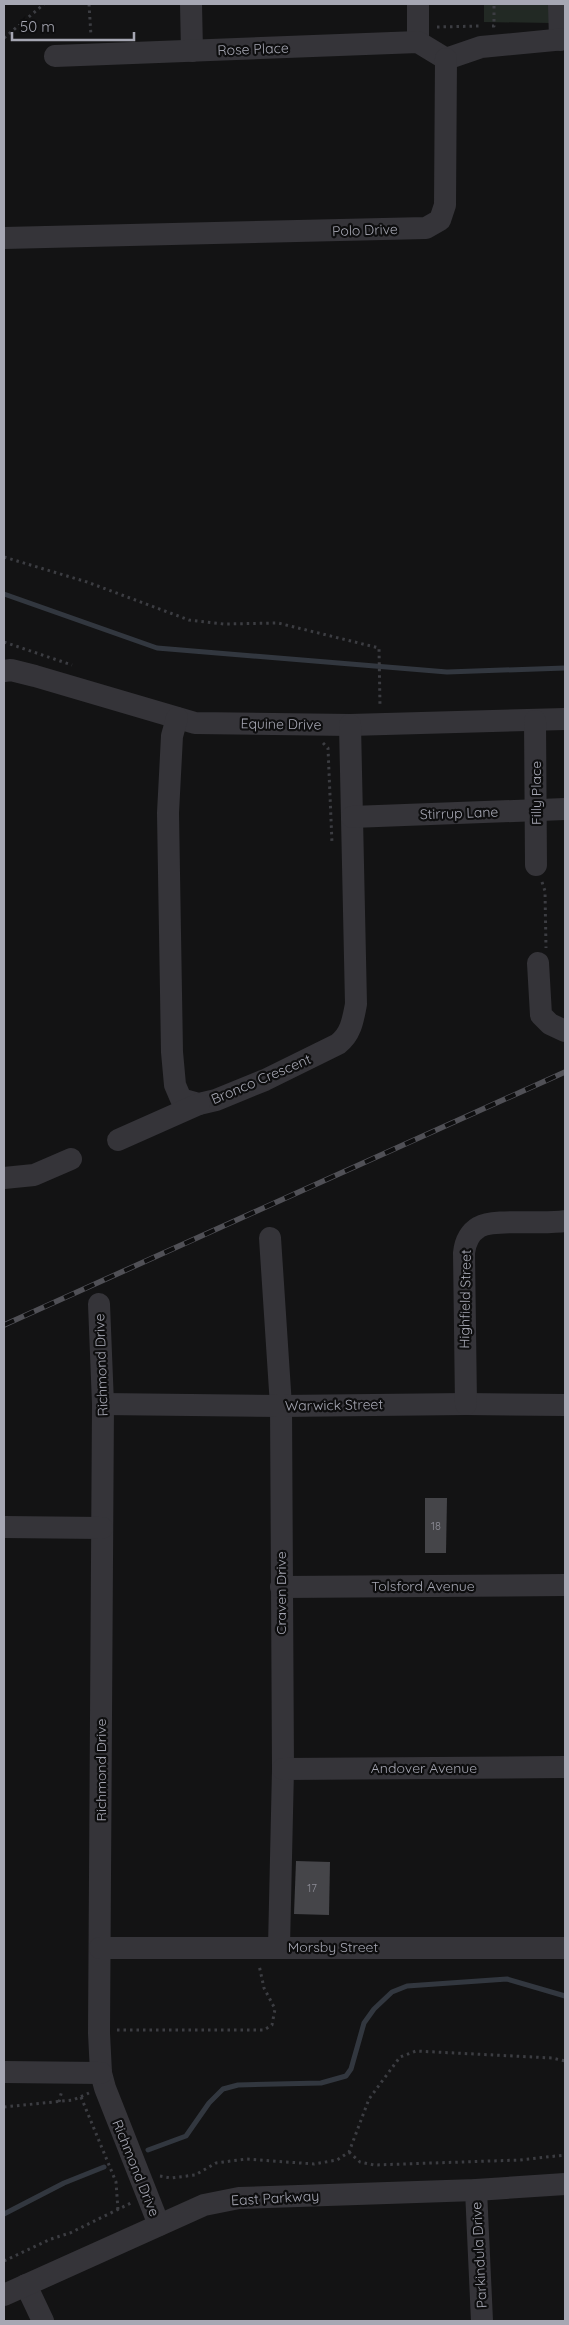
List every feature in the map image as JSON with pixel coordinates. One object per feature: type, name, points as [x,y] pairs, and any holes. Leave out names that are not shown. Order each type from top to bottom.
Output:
[{"type":"street","points":[[190,4],[192,51]]},
{"type":"street","points":[[418,4],[418,42],[446,59],[481,47],[562,39],[559,4]]},
{"type":"street","name":"Rose Place","points":[[56,56],[418,42]]},
{"type":"street","name":"Polo Drive","points":[[4,238],[426,228],[440,220],[446,205],[446,59]]},
{"type":"street","name":"Equine Drive","points":[[4,671],[11,670],[35,676],[195,723],[350,725],[565,720]]},
{"type":"street","name":"Bronco Crescent","points":[[177,718],[172,736],[168,813],[172,1052],[175,1085],[181,1099],[199,1104],[216,1100],[265,1080],[338,1044],[347,1037],[356,1004],[350,725]]},
{"type":"street","name":"Filly Place","points":[[535,721],[536,865]]},
{"type":"street","name":"Stirrup Lane","points":[[352,817],[565,809]]},
{"type":"street","points":[[538,963],[541,1015],[550,1024],[565,1031]]},
{"type":"street","points":[[118,1140],[199,1104]]},
{"type":"street","points":[[4,1178],[34,1175],[71,1159]]},
{"type":"street","name":"Highfield Street","points":[[466,1404],[464,1254],[470,1236],[479,1227],[492,1223],[548,1224],[565,1221]]},
{"type":"street","name":"Craven Drive","points":[[270,1238],[281,1406],[282,1769],[270,1947]]},
{"type":"street","name":"Richmond Drive","points":[[99,1304],[103,1404],[100,1948],[103,2081],[159,2225]]},
{"type":"street","name":"Warwick Street","points":[[103,1404],[281,1406],[565,1405]]},
{"type":"street","points":[[4,1527],[102,1528]]},
{"type":"street","name":"Tolsford Avenue","points":[[281,1587],[565,1585]]},
{"type":"street","name":"Andover Avenue","points":[[282,1769],[565,1767]]},
{"type":"street","name":"Morsby Street","points":[[100,1948],[565,1948]]},
{"type":"street","points":[[4,2072],[103,2081]]},
{"type":"street","name":"East Parkway","points":[[4,2295],[204,2205],[239,2198],[476,2190],[565,2184]]},
{"type":"street","name":"Parkindula Drive","points":[[476,2190],[482,2321]]},
{"type":"street","points":[[26,2285],[43,2321]]},
{"type":"path","points":[[4,38],[44,4]]},
{"type":"path","points":[[89,4],[89,12]]},
{"type":"path","points":[[4,557],[87,582],[189,620],[224,624],[278,623],[379,648],[380,701]]},
{"type":"path","points":[[321,725],[322,741],[328,748],[332,847]]},
{"type":"path","points":[[536,865],[545,891],[546,948],[538,963]]},
{"type":"path","points":[[117,2038],[117,2029],[264,2030],[272,2025],[275,2009],[264,1988],[258,1968],[270,1947]]},
{"type":"path","points":[[157,2175],[171,2178],[195,2175],[216,2163],[246,2159],[314,2164],[337,2160],[348,2152],[369,2099],[400,2058],[416,2051],[552,2058],[565,2061]]},
{"type":"path","points":[[4,2107],[73,2100],[81,2097],[103,2081]]},
{"type":"path","points":[[81,2097],[116,2182],[118,2210]]},
{"type":"path","points":[[348,2152],[360,2162],[374,2165],[520,2160],[565,2155]]},
{"type":"path","points":[[4,2261],[118,2210],[163,2186],[165,2177]]},
{"type":"shaded area","points":[[484,4],[549,4],[550,23],[484,22]]},
{"type":"building","points":[[425,1498],[447,1498],[446,1553],[425,1553]]},
{"type":"building","points":[[296,1861],[330,1862],[329,1915],[294,1914]]},
{"type":"waterway","points":[[4,594],[157,648],[447,672],[565,668]]},
{"type":"waterway","points":[[148,2150],[186,2136],[209,2103],[223,2089],[238,2085],[321,2083],[346,2076],[351,2069],[364,2023],[374,2009],[392,1992],[407,1986],[507,1979],[565,1996]]},
{"type":"waterway","points":[[4,2214],[64,2183],[104,2167]]},
{"type":"railway","points":[[4,1325],[565,1072]]}]
